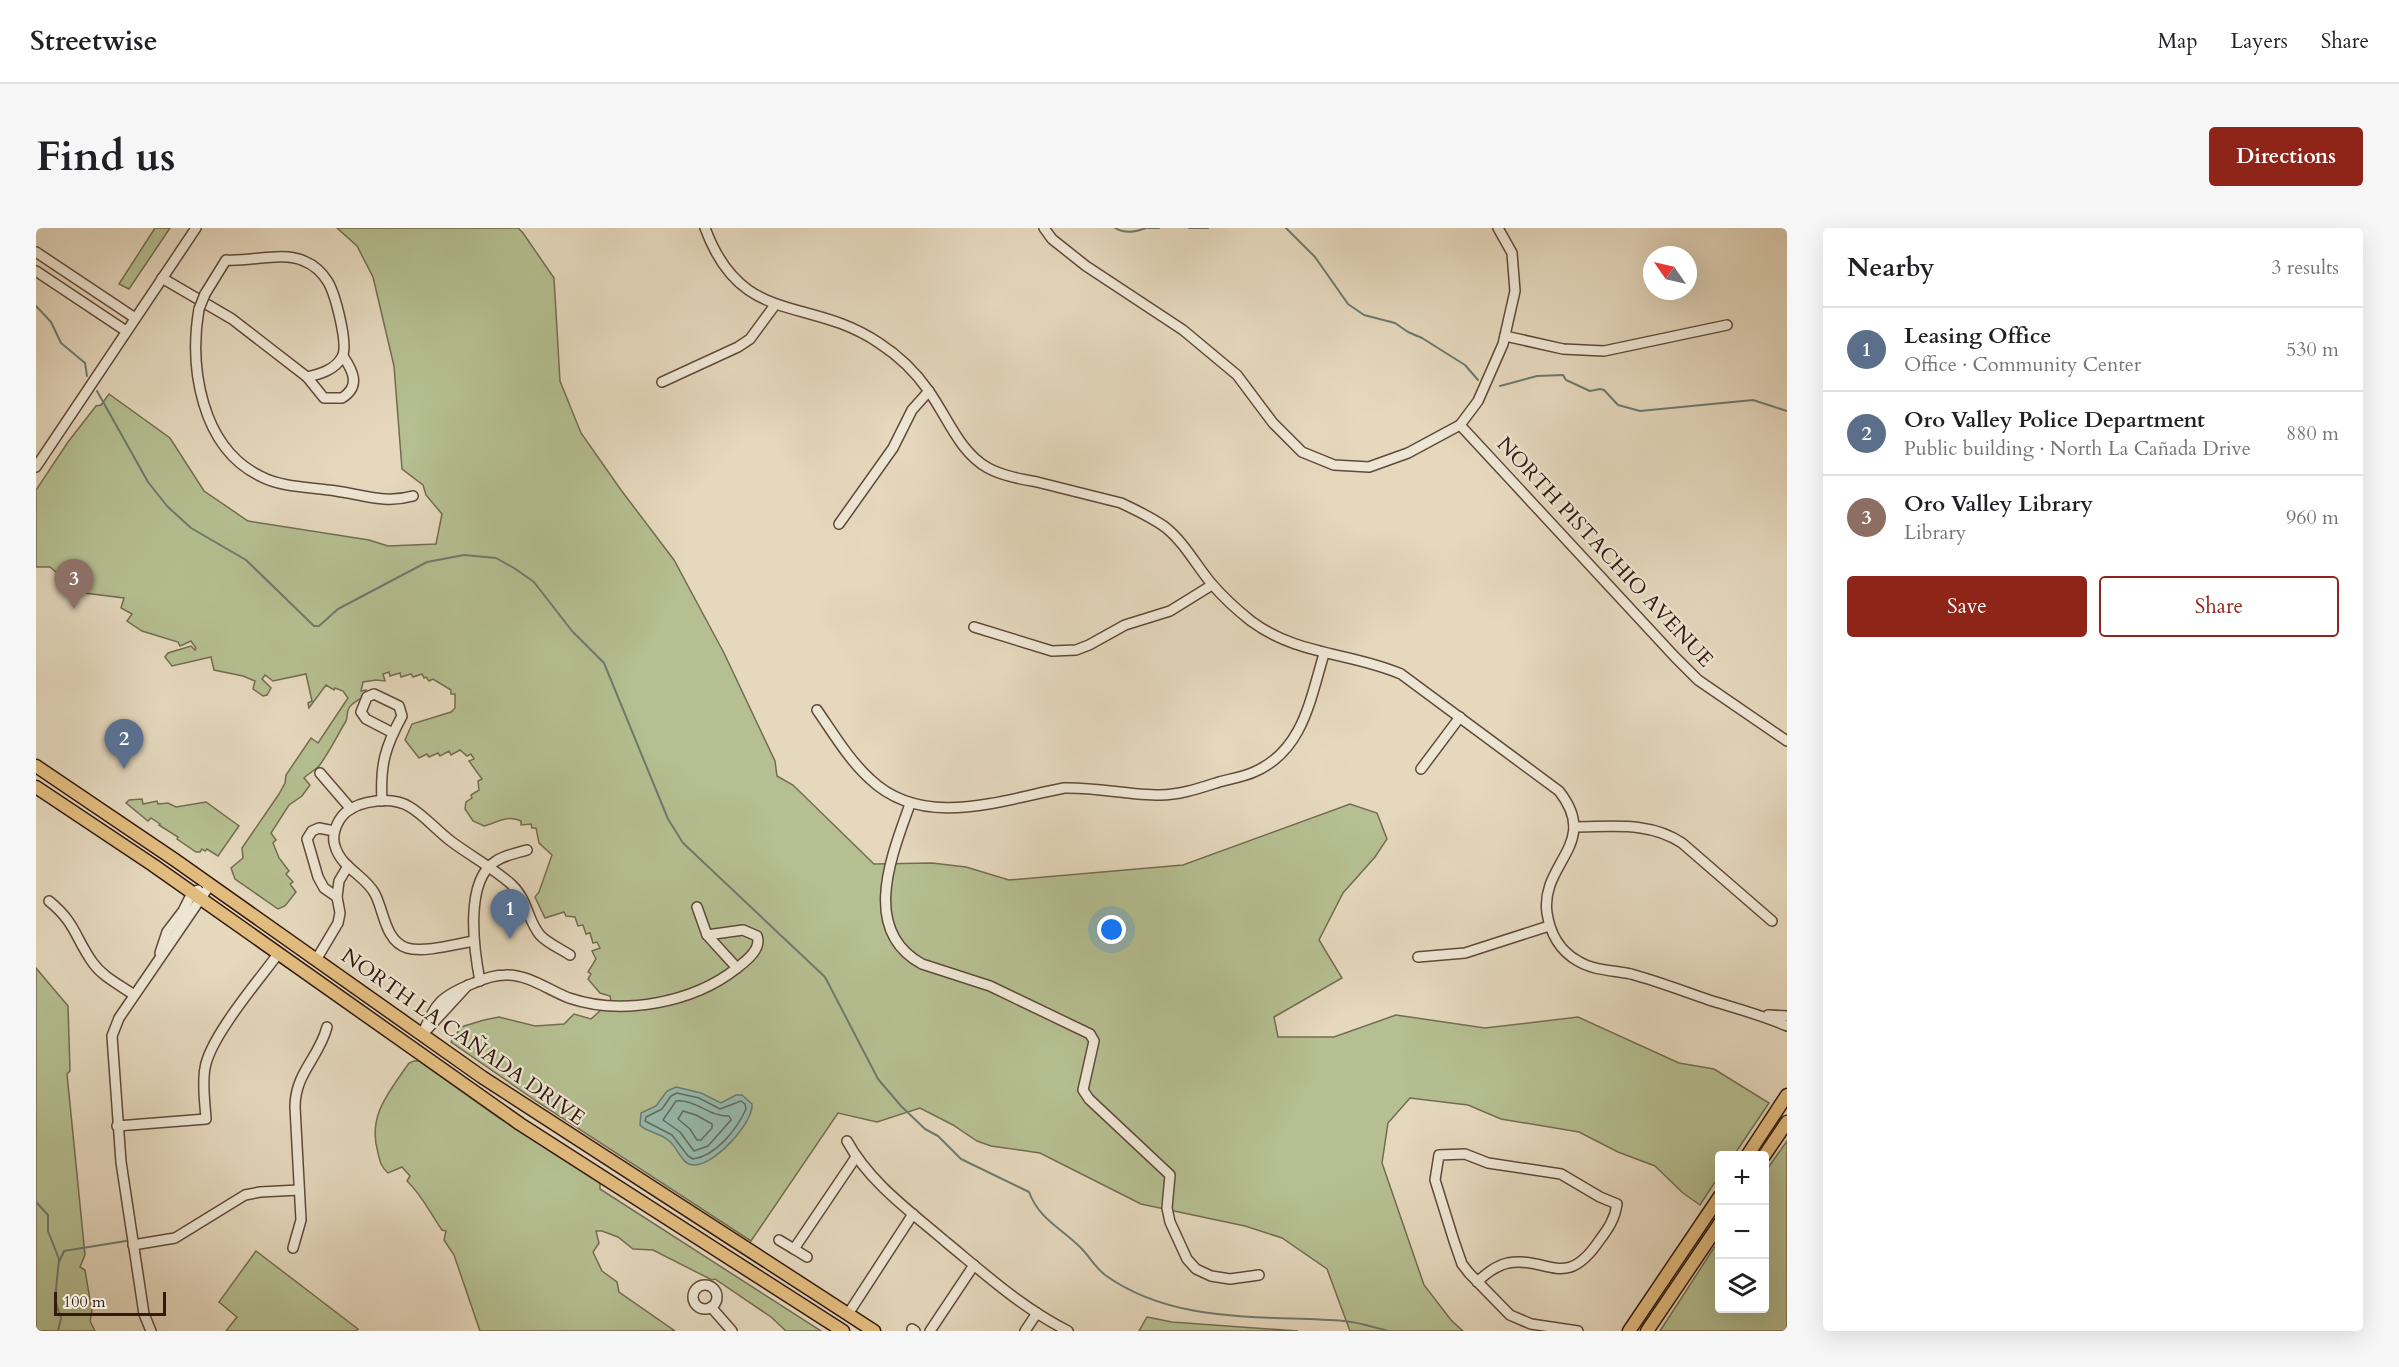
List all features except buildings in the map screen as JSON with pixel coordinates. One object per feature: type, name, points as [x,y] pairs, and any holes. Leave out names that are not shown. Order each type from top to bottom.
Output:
[{"type":"main road","name":"NORTH LA CAÑADA DRIVE","points":[[36,766],[550,1122],[874,1331]]},
{"type":"main road","name":"NORTH LA CAÑADA DRIVE","points":[[36,787],[196,896],[520,1124],[843,1331]]},
{"type":"main road","points":[[1750,1151],[1787,1095]]},
{"type":"main road","points":[[1767,1151],[1787,1122]]},
{"type":"main road","points":[[1629,1331],[1715,1202]]},
{"type":"main road","points":[[1647,1331],[1715,1229]]},
{"type":"main road","points":[[712,1247],[722,1233]]},
{"type":"street","points":[[36,467],[196,228]]},
{"type":"street","points":[[705,228],[718,257],[735,279],[760,298],[775,305],[824,318],[859,331],[903,360],[929,391],[963,446],[981,464],[1000,473],[1121,503],[1137,510],[1166,528],[1212,585],[1239,611],[1268,632],[1300,647],[1368,662],[1401,674],[1559,791],[1572,811],[1573,839],[1551,880],[1547,894],[1549,926],[1569,954],[1586,965],[1631,974],[1787,1026]]},
{"type":"street","points":[[1044,228],[1052,239],[1086,266],[1183,330],[1238,375],[1273,423],[1302,452],[1334,465],[1369,467],[1408,453],[1460,424],[1478,401],[1490,377],[1505,336],[1515,291],[1512,253],[1497,228]]},
{"type":"street","points":[[38,252],[135,318]]},
{"type":"street","points":[[307,377],[326,371],[343,356],[345,346],[333,293],[320,271],[301,259],[290,256],[249,261],[226,260],[199,309],[197,333],[198,376],[209,420],[218,435],[239,461],[259,476],[274,482],[341,491],[388,501],[413,496]]},
{"type":"street","points":[[36,271],[126,331]]},
{"type":"street","points":[[162,278],[232,319],[307,377],[324,398],[342,398],[350,392],[354,371],[343,356]]},
{"type":"street","points":[[662,382],[750,339],[775,305]]},
{"type":"street","points":[[1505,336],[1563,349],[1604,351],[1727,325]]},
{"type":"street","points":[[839,524],[893,448],[912,411],[929,391]]},
{"type":"street","name":"NORTH PISTACHIO AVENUE","points":[[1460,424],[1698,680],[1787,741]]},
{"type":"street","points":[[974,627],[1040,648],[1064,652],[1089,645],[1125,625],[1170,610],[1212,585]]},
{"type":"street","points":[[817,710],[869,779],[881,789],[910,804],[943,809],[1064,788],[1083,787],[1162,795],[1188,791],[1253,773],[1268,765],[1295,740],[1306,716],[1324,654]]},
{"type":"street","points":[[382,801],[380,776],[384,757],[402,716],[399,706],[374,694],[367,697],[361,712],[366,719],[393,733]]},
{"type":"street","points":[[1421,769],[1460,717]]},
{"type":"street","points":[[320,773],[351,809]]},
{"type":"street","points":[[474,941],[422,949],[406,947],[395,940],[388,930],[375,894],[348,867],[334,846],[334,831],[340,819],[358,805],[389,801],[408,806],[450,841],[512,885],[526,902],[534,926],[541,936],[570,954]]},
{"type":"street","points":[[910,804],[892,854],[884,908],[890,931],[896,941],[914,960],[922,964],[990,986],[1090,1034],[1094,1041],[1083,1090],[1089,1100],[1170,1175],[1167,1208],[1170,1222],[1187,1259],[1196,1269],[1211,1276],[1230,1279],[1259,1275]]},
{"type":"street","points":[[1574,827],[1642,827],[1670,835],[1772,921]]},
{"type":"street","points":[[334,831],[319,828],[312,831],[307,839],[318,877],[324,888],[337,897]]},
{"type":"street","points":[[480,981],[474,941],[476,890],[483,875],[495,862],[527,850]]},
{"type":"street","points":[[316,960],[338,923],[339,881],[348,867]]},
{"type":"street","points":[[151,1331],[144,1314],[117,1126],[112,1036],[119,1018],[157,961],[166,934],[196,896],[210,885]]},
{"type":"street","points":[[49,901],[72,924],[92,962],[100,971],[134,995]]},
{"type":"street","points":[[697,907],[707,935],[737,968]]},
{"type":"street","points":[[1418,957],[1465,953],[1549,926]]},
{"type":"street","points":[[422,1035],[441,1000],[454,989],[480,981],[505,975],[537,982],[565,997],[593,1005],[629,1006],[689,995],[710,986],[737,968],[756,950],[758,944],[757,936],[743,930],[707,935]]},
{"type":"street","points":[[117,1126],[206,1119],[204,1076],[207,1060],[216,1042],[261,973],[278,954]]},
{"type":"street","points":[[1756,1015],[1787,1016]]},
{"type":"street","points":[[293,1248],[301,1220],[296,1090],[303,1071],[324,1040],[327,1027]]},
{"type":"street","points":[[847,1141],[856,1157],[876,1181],[913,1214],[1006,1292],[1068,1331]]},
{"type":"street","points":[[1477,1282],[1492,1269],[1507,1264],[1520,1263],[1563,1269],[1577,1264],[1594,1248],[1612,1222],[1617,1204],[1600,1197],[1561,1174],[1488,1163],[1465,1154],[1439,1155],[1435,1180],[1462,1264],[1477,1282],[1510,1315],[1531,1324],[1555,1330],[1578,1331]]},
{"type":"street","points":[[794,1249],[856,1157]]},
{"type":"street","points":[[133,1245],[175,1238],[245,1195],[299,1190]]},
{"type":"street","points":[[848,1314],[913,1214]]},
{"type":"street","points":[[779,1240],[807,1257]]},
{"type":"street","points":[[930,1331],[974,1265]]},
{"type":"street","points":[[711,1307],[732,1331]]},
{"type":"street","points":[[1025,1331],[1037,1313]]},
{"type":"green space","points":[[155,228],[170,228],[129,289],[119,284]]},
{"type":"green space","points":[[337,228],[518,228],[523,233],[554,278],[560,381],[581,433],[674,560],[724,653],[775,761],[777,776],[793,785],[874,864],[932,863],[966,867],[1009,880],[1183,865],[1350,804],[1377,813],[1387,839],[1375,857],[1343,893],[1319,940],[1342,978],[1274,1017],[1278,1037],[1334,1037],[1396,1015],[1485,1028],[1578,1017],[1679,1063],[1714,1069],[1769,1103],[1737,1151],[1715,1151],[1715,1182],[1700,1205],[1683,1193],[1655,1166],[1618,1152],[1579,1132],[1501,1119],[1468,1105],[1410,1098],[1388,1123],[1382,1163],[1424,1285],[1451,1320],[1463,1331],[1350,1331],[1327,1269],[1282,1238],[1245,1226],[1141,1204],[1040,1153],[991,1146],[977,1141],[953,1125],[920,1108],[877,1122],[838,1113],[751,1241],[536,1101],[451,1042],[461,1027],[484,1020],[499,1017],[535,1026],[564,1024],[574,1014],[591,1019],[611,1001],[610,996],[600,993],[588,979],[591,974],[588,972],[596,959],[592,951],[600,948],[597,942],[593,943],[590,933],[586,934],[583,925],[578,926],[575,917],[566,916],[564,912],[545,918],[535,897],[539,892],[552,855],[539,843],[536,828],[532,828],[531,824],[521,825],[521,821],[511,818],[484,826],[473,821],[465,809],[466,802],[479,790],[478,781],[482,779],[469,761],[474,759],[471,754],[467,756],[460,750],[451,755],[449,751],[440,756],[438,753],[429,757],[427,754],[419,758],[405,740],[412,724],[451,712],[455,708],[455,694],[451,694],[451,690],[433,679],[429,681],[422,674],[401,677],[400,673],[390,676],[389,672],[383,674],[385,681],[363,682],[361,691],[366,690],[366,694],[349,708],[346,721],[326,756],[319,766],[304,778],[310,785],[302,796],[289,805],[271,833],[276,840],[273,843],[279,858],[289,871],[286,874],[293,882],[290,884],[296,892],[285,906],[278,909],[235,879],[231,868],[243,858],[242,848],[279,794],[285,783],[286,775],[311,738],[318,743],[348,698],[343,691],[335,688],[334,690],[326,685],[309,708],[308,703],[312,701],[306,674],[273,681],[265,675],[262,679],[271,688],[267,695],[263,696],[253,689],[255,681],[214,670],[211,657],[172,666],[165,657],[168,653],[191,646],[195,650],[191,641],[180,646],[178,642],[142,631],[127,621],[132,614],[121,608],[124,598],[84,593],[50,567],[36,567],[36,490],[68,442],[96,406],[101,405],[109,394],[170,438],[204,491],[248,521],[369,540],[388,546],[436,544],[442,514],[426,495],[423,485],[402,469],[394,366],[373,277],[357,246]]},
{"type":"green space","points":[[142,799],[143,804],[157,801],[158,804],[168,803],[176,807],[206,802],[239,826],[218,856],[207,849],[196,852],[160,824],[151,818],[148,821],[126,803],[129,800]]},
{"type":"green space","points":[[36,968],[68,1006],[70,1071],[67,1074],[85,1255],[80,1267],[85,1270],[92,1312],[90,1321],[95,1331],[36,1331]]},
{"type":"green space","points":[[419,1061],[496,1116],[600,1183],[600,1189],[821,1331],[786,1331],[771,1317],[715,1279],[712,1280],[653,1250],[633,1249],[618,1237],[596,1231],[599,1243],[593,1252],[602,1271],[617,1282],[619,1292],[675,1331],[480,1331],[454,1255],[444,1240],[446,1231],[442,1230],[422,1198],[407,1181],[410,1176],[402,1167],[388,1173],[382,1166],[378,1153],[375,1127],[382,1105],[409,1063]]},
{"type":"green space","points":[[1787,1141],[1787,1331],[1660,1331],[1715,1246],[1715,1313],[1769,1313],[1769,1166]]},
{"type":"green space","points":[[256,1251],[358,1329],[356,1331],[226,1331],[237,1317],[219,1302]]},
{"type":"green space","points":[[1147,1317],[1172,1322],[1298,1331],[1139,1331]]},
{"type":"water","points":[[676,1087],[701,1093],[721,1103],[736,1095],[742,1095],[752,1104],[747,1121],[731,1142],[722,1151],[702,1163],[694,1165],[686,1162],[668,1140],[640,1125],[641,1113],[656,1106],[667,1091]]},
{"type":"waterway","points":[[1115,228],[1130,232],[1146,228]]},
{"type":"waterway","points":[[1148,228],[1159,228]]},
{"type":"waterway","points":[[1189,228],[1208,228]]},
{"type":"waterway","points":[[1286,228],[1315,257],[1348,304],[1364,315],[1395,323],[1422,338],[1465,365],[1478,380]]},
{"type":"waterway","points":[[36,306],[51,322],[61,343],[85,363],[87,376]]},
{"type":"waterway","points":[[1500,386],[1537,376],[1563,375],[1566,380],[1590,391],[1604,390],[1618,405],[1640,411],[1753,400],[1787,411]]},
{"type":"waterway","points":[[97,391],[148,482],[167,506],[191,528],[246,560],[314,626],[319,626],[338,609],[427,562],[464,555],[496,558],[534,582],[572,631],[604,663],[668,819],[683,843],[825,977],[878,1079],[901,1106],[925,1129],[938,1136],[961,1159],[1029,1192],[1045,1216],[1081,1248],[1105,1275],[1132,1291],[1190,1310],[1251,1317],[1350,1322],[1389,1331]]},
{"type":"waterway","points":[[36,1202],[48,1215],[48,1231],[59,1259],[55,1300],[61,1318],[58,1331]]},
{"type":"waterway","points":[[59,1262],[64,1251],[126,1241]]},
{"type":"place","name":"Oro Valley Library","points":[[74,609]]},
{"type":"place","name":"Oro Valley Police Department","points":[[124,769]]},
{"type":"place","name":"Leasing Office","points":[[510,939]]}]
